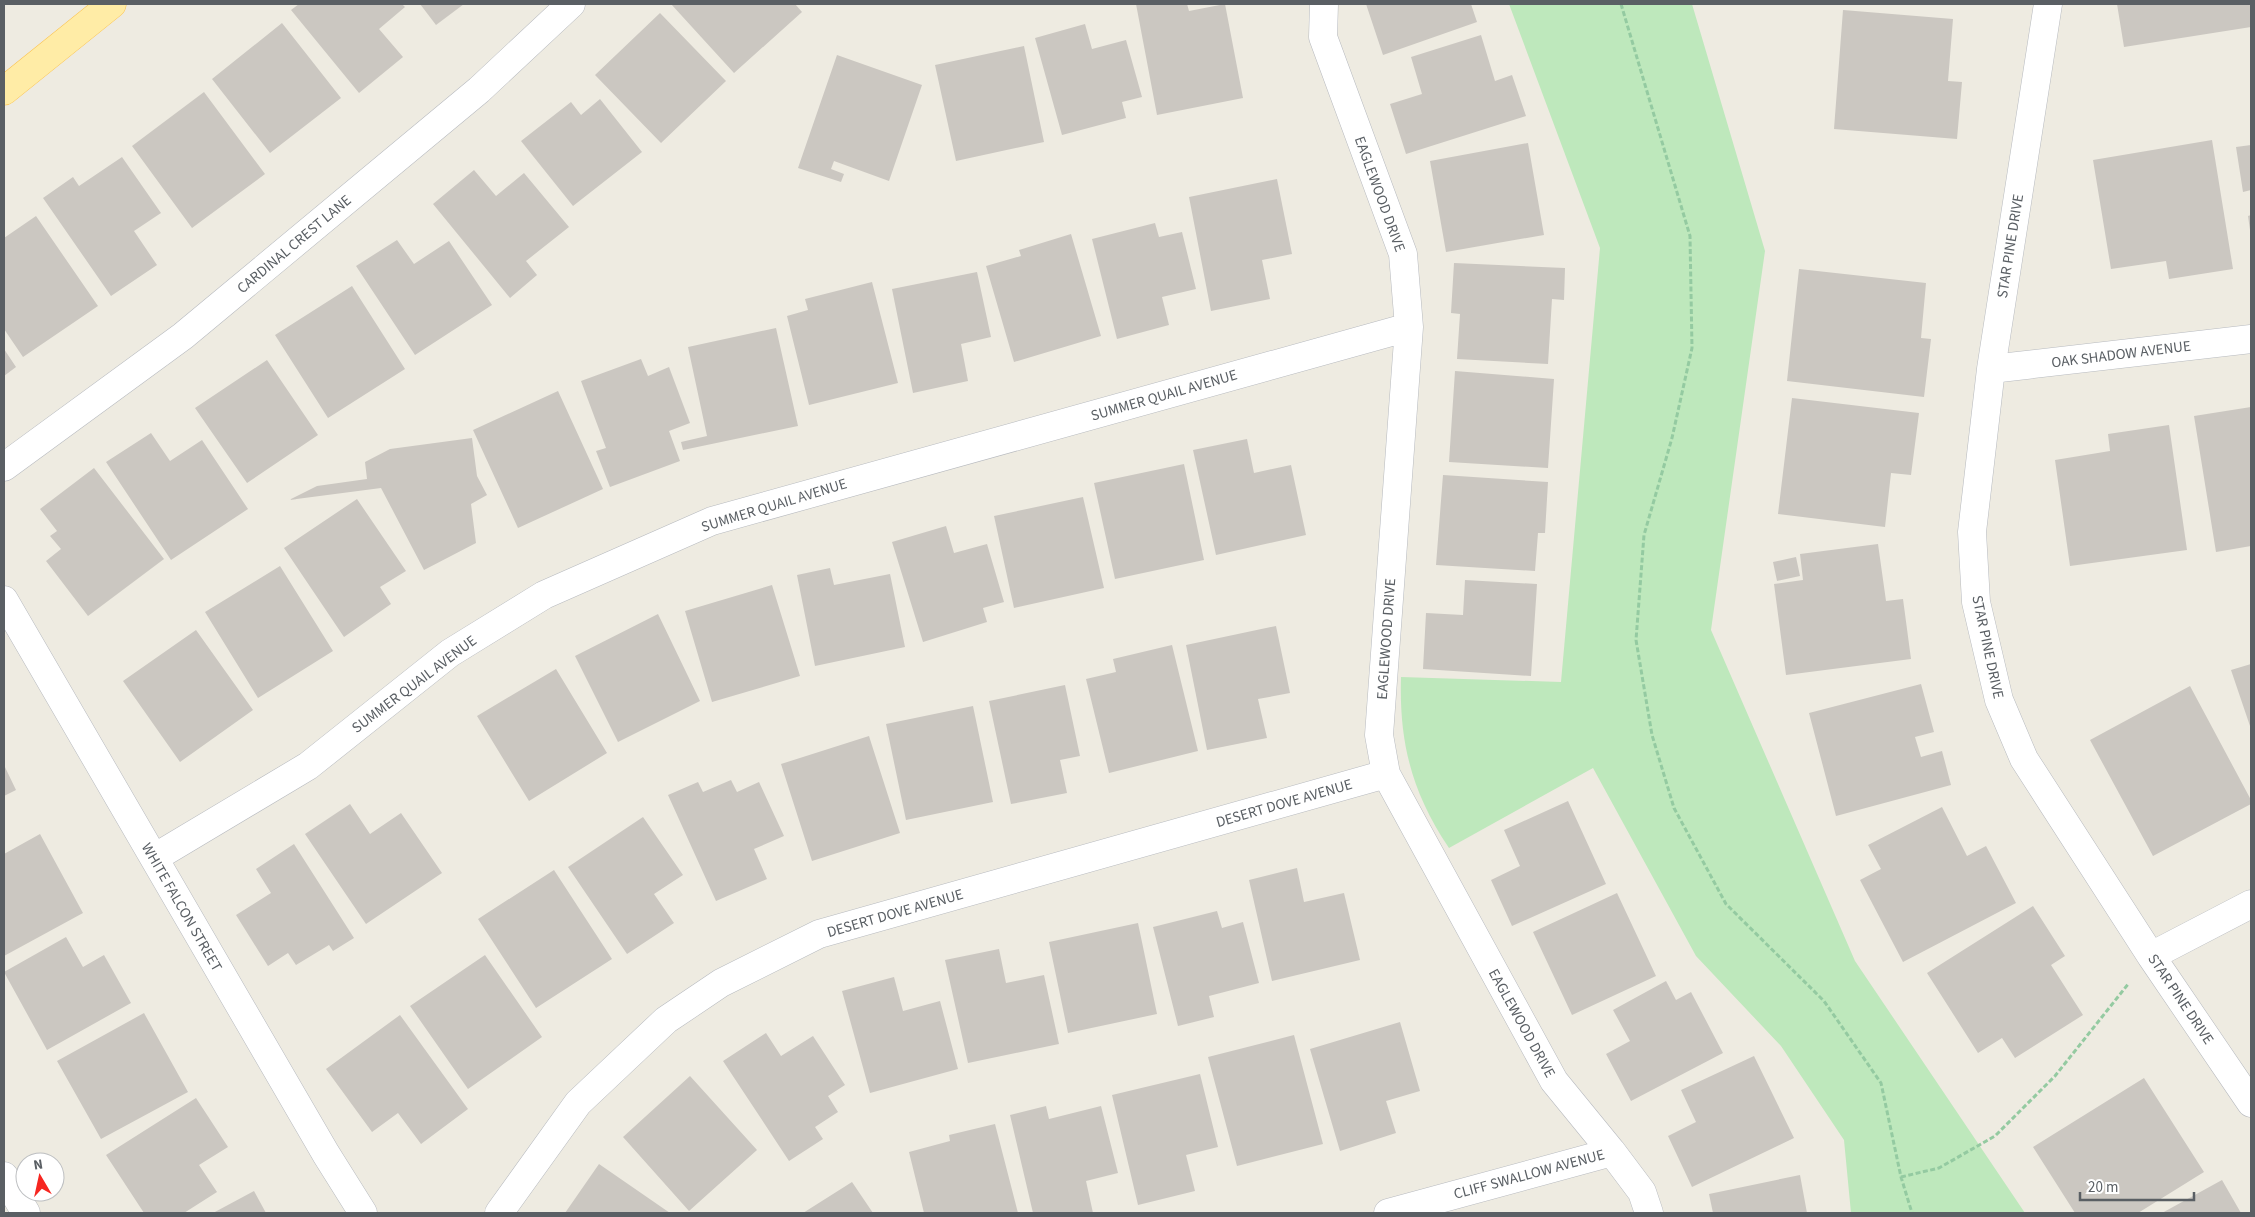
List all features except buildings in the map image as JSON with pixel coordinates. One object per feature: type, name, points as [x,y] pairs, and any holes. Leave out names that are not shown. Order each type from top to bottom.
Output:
[{"type":"main road","points":[[4,91],[112,4]]},
{"type":"street","name":"CARDINAL CREST LANE","points":[[4,467],[183,336],[479,90],[571,4]]},
{"type":"street","name":"EAGLEWOOD DRIVE","points":[[1324,4],[1323,37],[1403,254],[1408,327],[1379,734],[1386,774],[1554,1081],[1642,1192],[1649,1213]]},
{"type":"street","name":"STAR PINE DRIVE","points":[[2048,4],[1991,369],[1972,532],[1976,602],[1999,700],[2024,760],[2151,956],[2251,1103]]},
{"type":"street","name":"SUMMER QUAIL AVENUE","points":[[154,858],[308,766],[450,653],[544,595],[712,521],[1408,327]]},
{"type":"street","name":"OAK SHADOW AVENUE","points":[[1991,369],[2251,339]]},
{"type":"street","name":"WHITE FALCON STREET","points":[[4,600],[326,1154],[363,1213]]},
{"type":"street","name":"DESERT DOVE AVENUE","points":[[499,1213],[578,1103],[666,1020],[721,983],[819,934],[1386,774]]},
{"type":"street","points":[[2151,956],[2251,904]]},
{"type":"street","name":"CLIFF SWALLOW AVENUE","points":[[1388,1213],[1612,1152]]},
{"type":"street","points":[[4,1176],[26,1213]]},
{"type":"path","points":[[1621,4],[1690,236],[1692,348],[1672,438],[1644,535],[1636,640],[1652,735],[1674,808],[1726,904],[1824,1001],[1881,1083],[1901,1177],[1912,1213]]},
{"type":"path","points":[[1901,1177],[1939,1168],[1995,1136],[2055,1076],[2151,956]]},
{"type":"green space","points":[[1509,4],[1692,4],[1765,251],[1711,630],[1855,961],[2025,1213],[1851,1213],[1844,1140],[1781,1046],[1696,956],[1593,768],[1449,848],[1436,828],[1417,787],[1410,767],[1402,724],[1401,677],[1561,682],[1600,248]]}]
